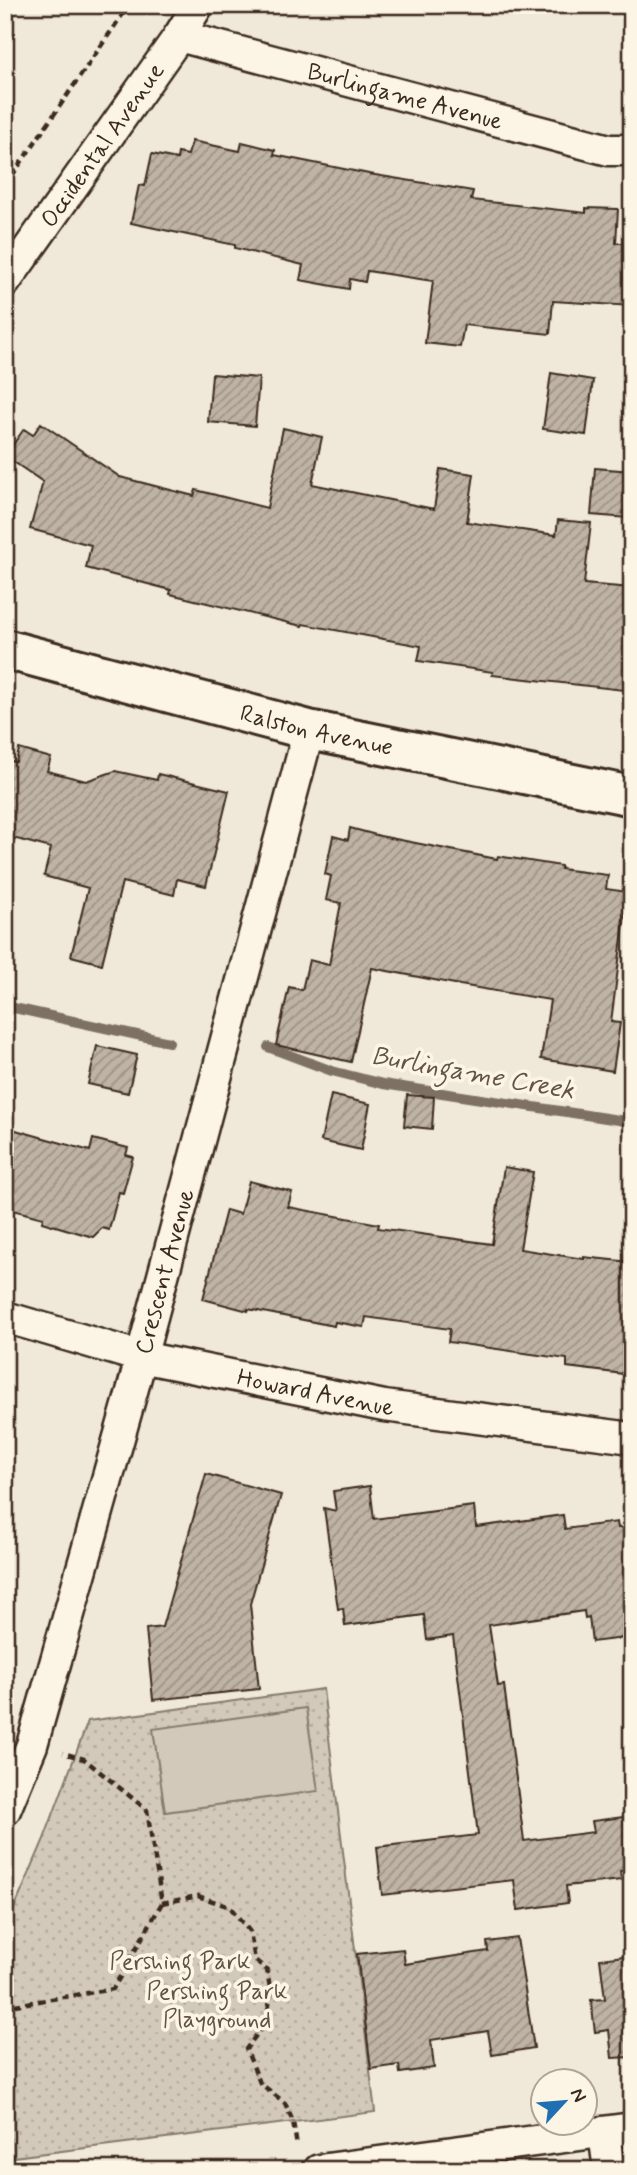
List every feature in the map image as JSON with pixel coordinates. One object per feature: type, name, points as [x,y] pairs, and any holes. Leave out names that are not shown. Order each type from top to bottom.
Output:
[{"type":"street","name":"Occidental Avenue","points":[[5,282],[179,36],[198,5]]},
{"type":"street","name":"Burlingame Avenue","points":[[179,36],[609,150],[632,150]]},
{"type":"street","name":"Ralston Avenue","points":[[5,649],[309,730],[632,796]]},
{"type":"street","name":"Crescent Avenue","points":[[5,1810],[32,1745],[141,1357],[309,730]]},
{"type":"street","name":"Howard Avenue","points":[[5,1317],[141,1357],[384,1406],[632,1437]]},
{"type":"street","points":[[309,2164],[618,2131],[609,2170]]},
{"type":"path","points":[[5,186],[129,5]]},
{"type":"path","points":[[5,2013],[15,2005],[113,1989],[162,1903],[147,1810],[84,1759],[32,1745]]},
{"type":"path","points":[[162,1903],[198,1896],[230,1907],[250,1932],[255,1960],[267,1970],[271,1994],[266,2022],[246,2049],[260,2083],[285,2103],[309,2164]]},
{"type":"green space","name":"Pershing Park","points":[[323,1689],[375,2112],[5,2158],[5,1930],[44,1839],[88,1721]]},
{"type":"green space","points":[[306,1708],[318,1791],[165,1812],[153,1729]]},
{"type":"building","points":[[192,141],[240,151],[242,142],[275,150],[274,155],[473,191],[471,200],[586,213],[586,208],[618,209],[616,243],[632,243],[632,306],[553,301],[550,334],[464,325],[460,347],[425,343],[433,281],[367,271],[365,282],[350,279],[349,289],[300,280],[303,265],[235,248],[235,245],[131,223],[139,185],[145,186],[152,154],[177,159],[178,153],[188,155]]},
{"type":"building","points":[[551,373],[593,380],[586,435],[543,429]]},
{"type":"building","points":[[212,374],[259,378],[255,426],[208,422]]},
{"type":"building","points":[[41,423],[120,477],[194,496],[196,490],[267,508],[283,428],[322,437],[312,484],[434,509],[440,469],[474,474],[467,522],[556,535],[558,520],[591,523],[584,584],[632,588],[632,691],[492,675],[493,672],[418,661],[421,646],[303,624],[302,626],[170,594],[171,590],[86,568],[91,545],[30,529],[43,482],[5,456],[24,429],[33,435]]},
{"type":"building","points":[[595,468],[632,471],[628,518],[591,515]]},
{"type":"building","points":[[19,749],[51,758],[47,771],[86,781],[115,771],[157,780],[158,774],[229,791],[206,886],[177,879],[174,895],[122,882],[102,964],[71,956],[88,888],[44,876],[51,848],[5,836],[5,760],[16,762]]},
{"type":"building","points":[[350,828],[497,859],[498,856],[608,875],[606,889],[628,892],[611,1022],[620,1023],[613,1071],[541,1059],[550,1000],[372,968],[351,1062],[276,1045],[289,987],[302,990],[309,960],[329,965],[341,903],[326,900],[331,876],[325,874],[333,836],[348,840]]},
{"type":"building","points":[[97,1046],[137,1055],[128,1093],[88,1084]]},
{"type":"building","points":[[331,1095],[370,1104],[361,1150],[321,1141]]},
{"type":"building","points":[[407,1095],[434,1097],[432,1129],[404,1126]]},
{"type":"building","points":[[5,1127],[90,1151],[93,1139],[128,1148],[126,1155],[133,1157],[123,1193],[119,1192],[109,1230],[102,1228],[93,1237],[42,1222],[43,1218],[5,1208]]},
{"type":"building","points":[[504,1167],[533,1172],[520,1249],[584,1259],[630,1262],[628,1279],[632,1280],[632,1375],[567,1367],[567,1359],[448,1342],[450,1329],[366,1317],[364,1327],[335,1322],[334,1326],[248,1311],[203,1299],[226,1210],[240,1214],[249,1181],[292,1192],[288,1207],[379,1224],[378,1228],[492,1244]]},
{"type":"building","points":[[206,1474],[281,1495],[250,1604],[259,1689],[153,1700],[146,1629],[162,1627]]},
{"type":"building","points":[[370,1486],[374,1519],[474,1506],[476,1527],[563,1515],[565,1529],[617,1522],[618,1528],[632,1526],[632,1637],[592,1642],[589,1617],[585,1618],[584,1611],[489,1625],[498,1686],[504,1685],[524,1841],[594,1832],[592,1821],[632,1816],[632,1869],[620,1871],[621,1880],[566,1886],[568,1903],[518,1910],[514,1880],[382,1895],[377,1847],[478,1835],[453,1636],[427,1640],[424,1615],[345,1626],[343,1608],[338,1609],[324,1508],[336,1511],[333,1491]]},
{"type":"building","points":[[517,1938],[534,2048],[492,2055],[488,2031],[431,2040],[434,2068],[400,2073],[399,2065],[371,2069],[357,1954],[403,1949],[405,1964],[488,1951],[487,1942]]},
{"type":"building","points":[[632,1955],[631,2057],[612,2058],[609,2030],[595,2032],[591,2000],[605,1999],[600,1959]]},
{"type":"waterway","name":"Burlingame Creek","points":[[5,1006],[169,1042]]},
{"type":"waterway","name":"Burlingame Creek","points":[[268,1047],[332,1071],[383,1084],[632,1122]]},
{"type":"park label","name":"Pershing Park Playground","points":[[217,2005]]}]
